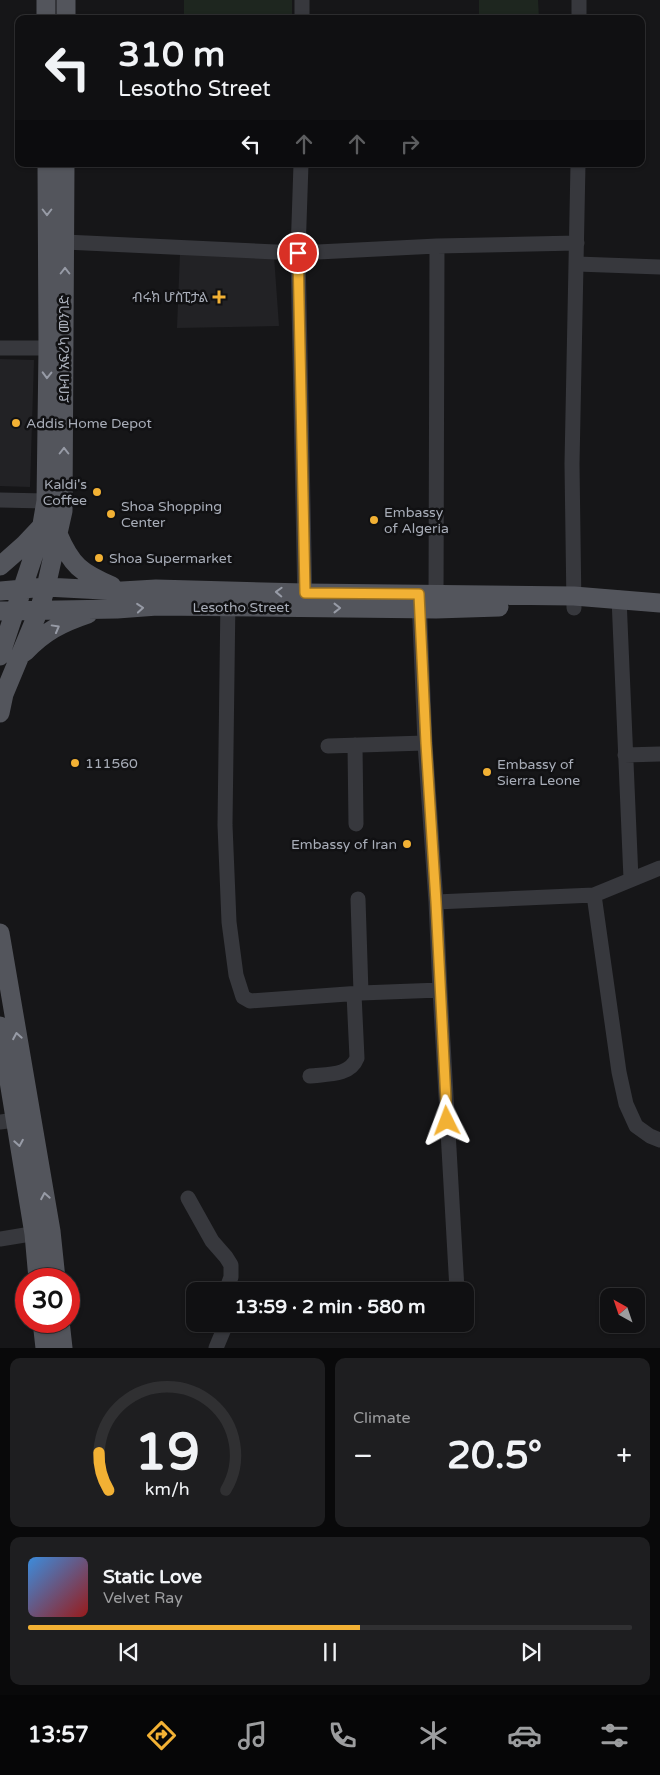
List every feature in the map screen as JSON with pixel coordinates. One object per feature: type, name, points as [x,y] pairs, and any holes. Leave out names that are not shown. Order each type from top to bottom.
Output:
[{"type":"main road","points":[[46,0],[46,15]]},
{"type":"main road","points":[[66,0],[66,15]]},
{"type":"main road","name":"ደቡብ አፍሪካ መንገድ","points":[[47,167],[64,486],[62,511],[50,529]]},
{"type":"main road","name":"ደቡብ አፍሪካ መንገድ","points":[[50,529],[46,501],[65,242],[65,167]]},
{"type":"main road","points":[[0,566],[24,545],[50,529]]},
{"type":"main road","points":[[0,713],[4,694],[39,610],[46,587],[50,529]]},
{"type":"main road","points":[[0,656],[6,610],[22,589],[40,536],[50,529]]},
{"type":"main road","points":[[50,529],[75,565],[91,578],[122,590]]},
{"type":"main road","name":"Lesotho Street","points":[[0,591],[46,587],[122,590],[228,599],[574,602],[619,605],[660,603]]},
{"type":"main road","name":"Lesotho Street","points":[[6,610],[101,610],[228,599]]},
{"type":"main road","name":"Lesotho Street","points":[[619,605],[660,616]]},
{"type":"main road","points":[[19,659],[40,637],[70,620],[101,610]]},
{"type":"main road","points":[[0,933],[43,1232],[39,1268]]},
{"type":"main road","points":[[0,1026],[7,1121],[53,1268]]},
{"type":"main road","points":[[43,1333],[45,1348]]},
{"type":"main road","points":[[61,1333],[63,1348]]},
{"type":"street","points":[[302,0],[302,15]]},
{"type":"street","points":[[579,0],[579,15]]},
{"type":"street","points":[[301,167],[298,253],[305,600]]},
{"type":"street","points":[[574,602],[572,464],[578,167]]},
{"type":"street","points":[[65,242],[298,253],[437,246],[577,243]]},
{"type":"street","points":[[437,246],[426,743],[457,1282]]},
{"type":"street","points":[[577,264],[660,267]]},
{"type":"street","points":[[0,348],[56,348]]},
{"type":"street","points":[[0,500],[46,501]]},
{"type":"street","points":[[228,599],[225,825],[229,922],[236,975],[243,997],[250,1001],[358,993],[440,990]]},
{"type":"street","points":[[619,605],[631,879]]},
{"type":"street","points":[[328,746],[426,743]]},
{"type":"street","points":[[355,745],[356,824]]},
{"type":"street","points":[[625,755],[660,754]]},
{"type":"street","points":[[436,902],[594,895],[660,868]]},
{"type":"street","points":[[594,895],[619,1072],[626,1104],[636,1126],[650,1136],[660,1140]]},
{"type":"street","points":[[310,1076],[348,1071],[355,1064],[357,1058],[358,899]]},
{"type":"street","points":[[188,1198],[212,1242],[226,1256],[231,1265],[229,1282]]},
{"type":"street","points":[[0,1239],[43,1232]]},
{"type":"street","points":[[216,1348],[223,1332]]},
{"type":"shaded area","points":[[184,0],[292,0],[292,15],[184,15]]},
{"type":"shaded area","points":[[479,0],[538,0],[539,15],[479,15]]},
{"type":"shaded area","points":[[180,253],[274,256],[279,326],[177,328]]},
{"type":"shaded area","name":"Addis Home Depot","points":[[0,359],[34,360],[30,487],[0,486]]},
{"type":"place","name":"ብሩክ ሆስፒታል","points":[[219,297]]},
{"type":"place","name":"Addis Home Depot","points":[[16,423]]},
{"type":"place","name":"Kaldi's Coffee","points":[[97,492]]},
{"type":"place","name":"Shoa Shopping Center","points":[[111,514]]},
{"type":"place","name":"Embassy of Algeria","points":[[374,520]]},
{"type":"place","name":"Shoa Supermarket","points":[[99,558]]},
{"type":"place","name":"111560","points":[[75,763]]},
{"type":"place","name":"Embassy of Sierra Leone","points":[[487,772]]},
{"type":"place","name":"Embassy of Iran","points":[[407,844]]},
{"type":"route","points":[[298,253],[305,593],[419,594],[447,1121]]}]
